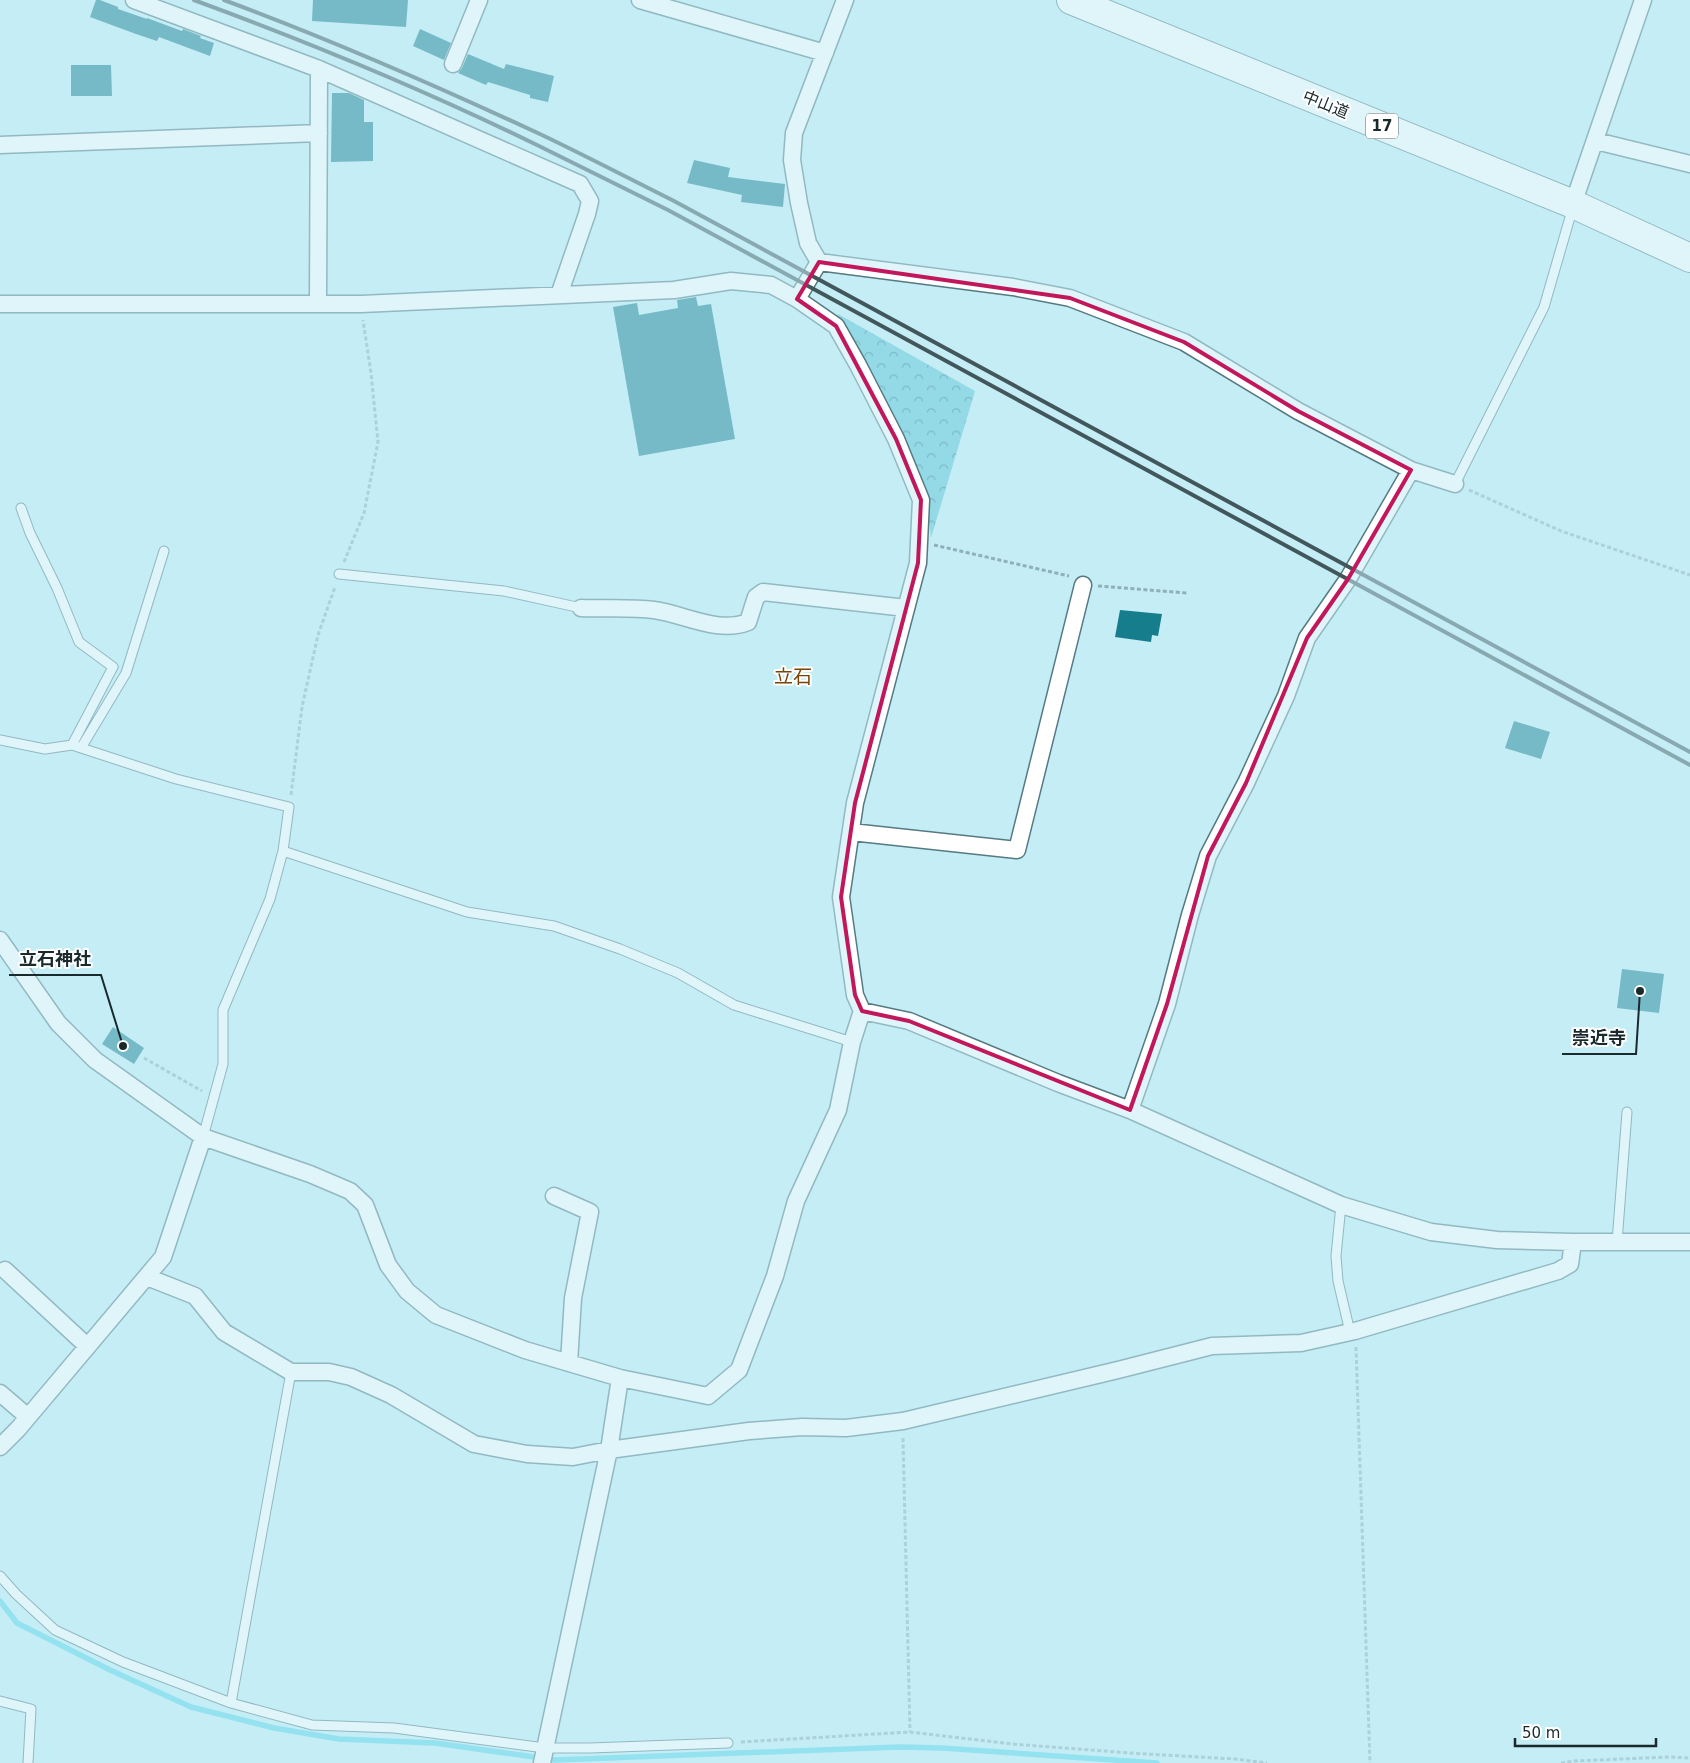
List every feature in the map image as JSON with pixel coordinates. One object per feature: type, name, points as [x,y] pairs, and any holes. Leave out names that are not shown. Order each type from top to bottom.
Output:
[{"type":"highway","name":"中山道","points":[[1071,0],[1573,204],[1690,258]]},
{"type":"street","points":[[134,0],[319,69],[580,184],[590,201],[559,295]]},
{"type":"street","points":[[453,64],[479,0]]},
{"type":"street","points":[[640,0],[825,54]]},
{"type":"street","points":[[819,262],[808,244],[799,203],[792,160],[794,133],[845,0]]},
{"type":"street","points":[[1573,204],[1643,0]]},
{"type":"street","points":[[318,304],[319,69]]},
{"type":"street","points":[[0,146],[319,133]]},
{"type":"street","points":[[1596,141],[1690,164]]},
{"type":"street","points":[[797,299],[819,262]]},
{"type":"street","points":[[819,262],[1013,287],[1070,298],[1184,342],[1298,411],[1411,470],[1455,484]]},
{"type":"street","points":[[0,304],[361,304],[674,290],[730,282],[771,285],[797,299],[836,326],[896,438],[921,500],[918,563],[855,803],[841,898],[855,996],[862,1012],[852,1042],[838,1110],[796,1202],[775,1276],[739,1370],[708,1396],[620,1378],[568,1363],[525,1350],[436,1315],[407,1291],[388,1265],[365,1205],[350,1190],[203,1137],[95,1060],[58,1023],[5,960],[0,940]]},
{"type":"street","points":[[1130,1110],[1168,1004],[1190,915],[1208,856],[1258,757],[1286,696],[1307,638],[1348,579],[1411,470]]},
{"type":"street","points":[[851,832],[1017,850],[1083,585]]},
{"type":"street","points":[[581,608],[654,610],[707,623],[738,626],[748,622],[756,596],[763,592],[906,608]]},
{"type":"street","points":[[862,1012],[909,1021],[1058,1083],[1130,1110],[1341,1205],[1431,1232],[1497,1240],[1690,1242]]},
{"type":"street","points":[[0,1447],[28,1417],[163,1257],[203,1137]]},
{"type":"street","points":[[554,1196],[590,1212],[573,1298],[568,1363]]},
{"type":"street","points":[[147,1277],[196,1296],[224,1332],[291,1372],[330,1372],[351,1377],[391,1395],[474,1444],[527,1454],[573,1458],[609,1450],[749,1431],[802,1427],[846,1428],[903,1421],[1212,1346],[1301,1343],[1352,1332],[1558,1271],[1570,1264],[1573,1242]]},
{"type":"street","points":[[5,1270],[87,1346]]},
{"type":"street","points":[[544,1756],[609,1450],[620,1378]]},
{"type":"street","points":[[0,1393],[28,1417]]},
{"type":"lane","points":[[1455,484],[1544,307],[1573,204]]},
{"type":"lane","points":[[22,508],[30,533],[57,588],[79,642],[113,667],[77,746]]},
{"type":"lane","points":[[77,746],[126,674],[164,551]]},
{"type":"lane","points":[[339,574],[504,591],[581,608]]},
{"type":"lane","points":[[0,740],[45,749],[77,746],[176,779],[289,807],[283,851],[270,899],[223,1010],[223,1064],[203,1137]]},
{"type":"lane","points":[[283,851],[467,912],[554,926],[620,949],[678,973],[734,1005],[852,1042]]},
{"type":"lane","points":[[1617,1242],[1627,1112]]},
{"type":"lane","points":[[1341,1205],[1336,1256],[1338,1281],[1352,1332]]},
{"type":"lane","points":[[230,1703],[291,1372]]},
{"type":"lane","points":[[0,1576],[16,1594],[55,1630],[123,1662],[230,1703],[312,1725],[394,1728],[544,1756],[590,1748],[728,1743]]},
{"type":"lane","points":[[0,1701],[31,1709],[28,1763]]},
{"type":"path","points":[[289,807],[302,707],[318,635],[339,574],[364,513],[378,442],[361,304]]},
{"type":"path","points":[[1455,484],[1561,531],[1690,575]]},
{"type":"path","points":[[919,542],[1070,577],[1083,585],[1187,593]]},
{"type":"path","points":[[144,1058],[214,1098]]},
{"type":"path","points":[[1352,1332],[1370,1763]]},
{"type":"path","points":[[903,1421],[910,1732]]},
{"type":"path","points":[[728,1743],[910,1732],[1022,1744],[1235,1759],[1267,1763]]},
{"type":"path","points":[[1561,1763],[1670,1756],[1690,1758]]},
{"type":"highlighted area","points":[[819,262],[1070,298],[1184,342],[1298,411],[1411,470],[1348,579],[1307,638],[1246,783],[1208,856],[1167,1004],[1130,1110],[909,1021],[862,1011],[855,995],[841,897],[855,803],[918,563],[921,500],[896,439],[836,326],[797,299]]},
{"type":"green space","points":[[838,314],[975,391],[931,538],[926,493],[919,470],[836,320]]},
{"type":"building","points":[[96,0],[201,36],[200,38],[214,43],[210,56],[159,37],[157,41],[90,17]]},
{"type":"building","points":[[313,0],[408,0],[406,27],[312,21]]},
{"type":"building","points":[[420,29],[451,43],[444,60],[413,46]]},
{"type":"building","points":[[468,54],[504,69],[506,64],[554,76],[548,102],[530,98],[530,95],[488,82],[486,85],[458,73]]},
{"type":"building","points":[[71,65],[111,65],[112,96],[71,96]]},
{"type":"building","points":[[332,93],[349,93],[364,100],[364,122],[373,122],[373,161],[331,162]]},
{"type":"building","points":[[694,160],[730,168],[728,177],[785,184],[783,207],[741,202],[742,195],[687,183]]},
{"type":"building","points":[[696,297],[698,306],[711,304],[735,439],[639,456],[613,307],[637,303],[639,315],[678,308],[677,300]]},
{"type":"building","points":[[1120,610],[1162,614],[1158,636],[1152,635],[1151,642],[1115,637]]},
{"type":"building","points":[[1514,721],[1550,732],[1541,759],[1505,748]]},
{"type":"building","points":[[1622,969],[1664,974],[1659,1013],[1617,1008]]},
{"type":"building","points":[[113,1027],[144,1048],[134,1064],[102,1044]]},
{"type":"waterway","points":[[0,1601],[17,1623],[110,1670],[191,1707],[274,1728],[339,1739],[435,1743],[555,1760],[899,1747],[942,1748],[1157,1763]]},
{"type":"railway","points":[[194,0],[282,33],[411,87],[497,126],[668,210],[1690,765]]},
{"type":"railway","points":[[224,0],[344,47],[463,99],[559,143],[674,201],[1690,752]]},
{"type":"place","name":"崇近寺","points":[[1640,991]]},
{"type":"place","name":"立石神社","points":[[123,1046]]},
{"type":"district","name":"立石","points":[[793,676]]}]
